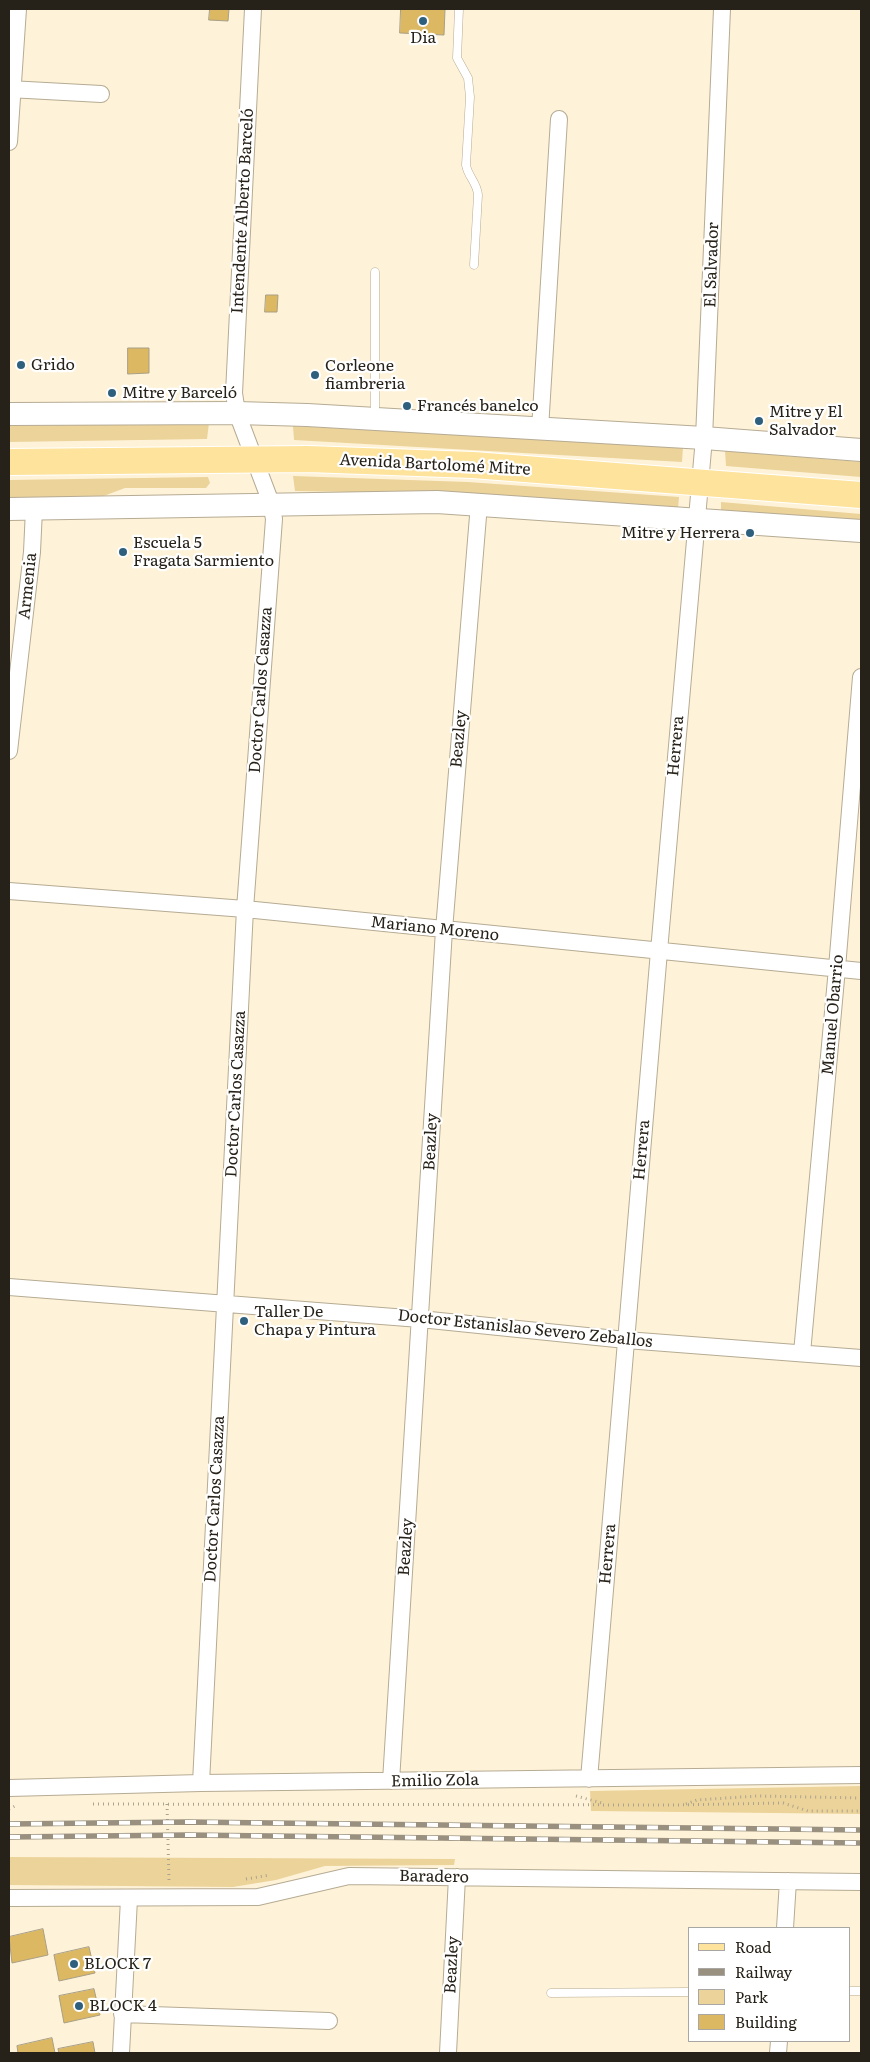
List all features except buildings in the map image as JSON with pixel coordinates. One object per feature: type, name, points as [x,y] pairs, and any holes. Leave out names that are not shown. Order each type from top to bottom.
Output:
[{"type":"main road","name":"Avenida Bartolomé Mitre","points":[[9,462],[308,459],[464,465],[700,481],[861,495]]},
{"type":"street","points":[[9,142],[10,89],[18,9]]},
{"type":"street","name":"Intendente Alberto Barceló","points":[[237,413],[234,393],[253,9]]},
{"type":"street","name":"El Salvador","points":[[696,521],[704,438],[722,9]]},
{"type":"street","points":[[10,89],[101,94]]},
{"type":"street","points":[[540,429],[559,119]]},
{"type":"street","points":[[9,414],[237,413],[374,418],[704,438],[861,450]]},
{"type":"street","name":"Doctor Carlos Casazza","points":[[201,1783],[245,909],[274,519],[271,504],[237,413]]},
{"type":"street","points":[[9,509],[437,502],[696,521],[861,530]]},
{"type":"street","name":"Beazley","points":[[391,1781],[444,930],[479,504]]},
{"type":"street","name":"Armenia","points":[[9,752],[32,552],[34,509]]},
{"type":"street","name":"Herrera","points":[[589,1779],[696,521]]},
{"type":"street","name":"Manuel Obarrio","points":[[802,1353],[861,677]]},
{"type":"street","name":"Mariano Moreno","points":[[9,891],[245,909],[861,971]]},
{"type":"street","name":"Doctor Estanislao Severo Zeballos","points":[[9,1287],[420,1319],[626,1340],[861,1358]]},
{"type":"street","name":"Emilio Zola","points":[[9,1788],[201,1783],[861,1775]]},
{"type":"street","name":"Baradero","points":[[9,1898],[258,1897],[349,1876],[861,1882]]},
{"type":"street","name":"Beazley","points":[[448,2053],[456,1877]]},
{"type":"street","points":[[785,1927],[788,1881]]},
{"type":"street","points":[[121,2053],[129,1899]]},
{"type":"street","points":[[122,2014],[329,2021]]},
{"type":"lane","points":[[459,9],[456,58],[468,78],[470,97],[466,165],[467,172],[477,185],[478,195],[474,266]]},
{"type":"lane","points":[[374,418],[375,272]]},
{"type":"lane","points":[[551,1993],[688,1992]]},
{"type":"path","points":[[683,1805],[697,1800],[757,1796],[861,1798]]},
{"type":"path","points":[[166,1798],[169,1880]]},
{"type":"path","points":[[88,1804],[683,1805],[783,1803],[808,1811],[861,1811]]},
{"type":"path","points":[[9,1809],[19,1804]]},
{"type":"green space","points":[[209,423],[207,439],[9,442],[9,426]]},
{"type":"green space","points":[[293,426],[683,447],[682,462],[294,440]]},
{"type":"green space","points":[[725,451],[861,462],[861,477],[726,466]]},
{"type":"green space","points":[[293,476],[468,482],[679,497],[678,509],[467,494],[295,491]]},
{"type":"green space","points":[[208,477],[210,483],[206,488],[125,488],[101,497],[9,498],[9,480]]},
{"type":"green space","points":[[721,502],[861,514],[861,523],[721,511]]},
{"type":"green space","points":[[861,1786],[861,1814],[591,1811],[590,1791]]},
{"type":"green space","points":[[9,1857],[455,1859],[454,1865],[325,1866],[276,1880],[233,1887],[9,1885]]},
{"type":"railway","points":[[9,1824],[187,1822],[861,1830]]},
{"type":"railway","points":[[9,1837],[187,1835],[861,1843]]},
{"type":"place","name":"Dia","points":[[423,21]]},
{"type":"place","name":"Grido","points":[[21,365]]},
{"type":"place","name":"Corleone fiambreria","points":[[315,375]]},
{"type":"place","name":"Mitre y Barceló","points":[[112,393]]},
{"type":"place","name":"Francés banelco","points":[[407,406]]},
{"type":"place","name":"Mitre y El Salvador","points":[[759,421]]},
{"type":"place","name":"Mitre y Herrera","points":[[750,533]]},
{"type":"place","name":"Escuela 5 Fragata Sarmiento","points":[[123,552]]},
{"type":"place","name":"Taller De Chapa y Pintura","points":[[244,1321]]},
{"type":"place","name":"BLOCK 7","points":[[74,1964]]},
{"type":"place","name":"BLOCK 4","points":[[79,2006]]}]
